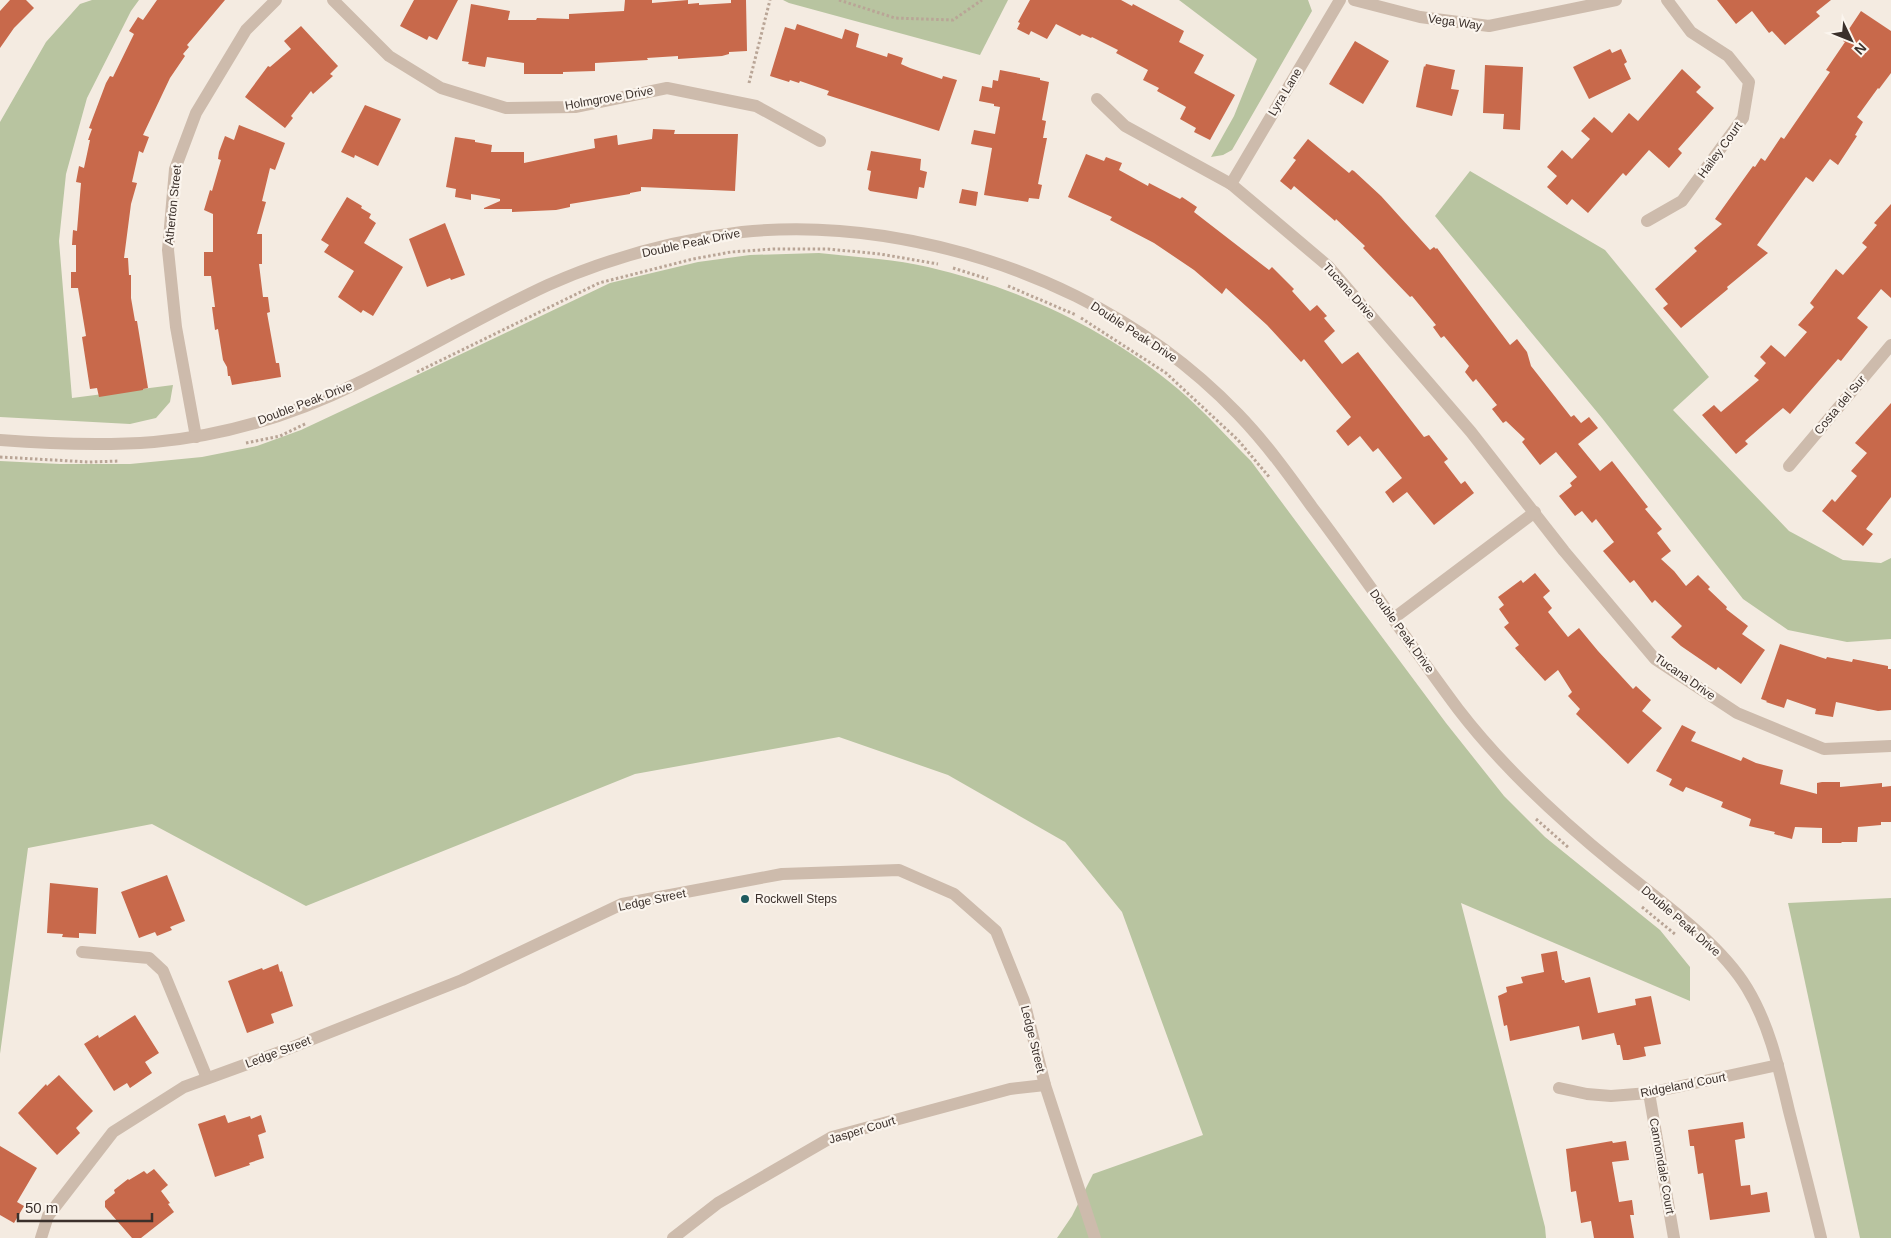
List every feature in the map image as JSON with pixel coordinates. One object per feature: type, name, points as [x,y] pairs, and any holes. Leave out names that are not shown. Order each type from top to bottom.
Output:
[{"type":"street","name":"Atherton Street","points":[[196,437],[176,328],[168,250],[175,169],[196,113],[246,30],[276,0]]},
{"type":"street","name":"Holmgrove Drive","points":[[333,0],[389,56],[397,61],[441,88],[506,108],[575,107],[667,88],[756,106],[820,141]]},
{"type":"street","name":"Lyra Lane","points":[[1231,184],[1340,0]]},
{"type":"street","name":"Vega Way","points":[[1354,0],[1420,16],[1489,26],[1616,0]]},
{"type":"street","name":"Hailey Court","points":[[1647,221],[1682,200],[1699,178],[1743,118],[1749,82],[1728,56],[1691,32],[1667,0]]},
{"type":"street","name":"Tucana Drive","points":[[1097,98],[1125,126],[1231,184],[1328,266],[1471,432],[1564,551],[1655,659],[1737,713],[1824,749],[1891,746]]},
{"type":"street","name":"Double Peak Drive","points":[[0,440],[63,444],[156,442],[196,437],[243,426],[319,401],[357,384],[546,286],[582,272],[627,257],[687,241],[744,232],[800,229],[869,234],[935,245],[970,254],[1042,280],[1109,313],[1174,356],[1226,402],[1260,439],[1394,618],[1466,719],[1503,761],[1556,814],[1701,936],[1737,973],[1766,1024],[1821,1238]]},
{"type":"street","name":"Costa del Sur","points":[[1789,466],[1891,345]]},
{"type":"street","points":[[1394,618],[1535,512]]},
{"type":"street","name":"Ledge Street","points":[[41,1238],[48,1216],[113,1132],[184,1087],[280,1052],[462,980],[622,904],[782,874],[899,870],[954,894],[996,930],[1024,1001],[1045,1084],[1095,1238]]},
{"type":"street","points":[[82,952],[149,958],[162,971],[207,1078]]},
{"type":"street","name":"Ridgeland Court","points":[[1559,1088],[1587,1094],[1611,1096],[1649,1093],[1778,1065]]},
{"type":"street","name":"Jasper Court","points":[[673,1238],[718,1203],[832,1137],[1010,1089],[1045,1084]]},
{"type":"street","name":"Cannondale Court","points":[[1649,1093],[1674,1238]]},
{"type":"path","points":[[749,83],[770,0]]},
{"type":"path","points":[[840,0],[895,18],[953,20],[982,0]]},
{"type":"path","points":[[410,375],[599,283],[693,259],[731,252],[757,250],[828,249],[880,254],[939,264]]},
{"type":"path","points":[[948,267],[991,280]]},
{"type":"path","points":[[1000,282],[1077,316],[1166,373],[1238,440],[1274,483]]},
{"type":"path","points":[[242,444],[280,436],[314,420]]},
{"type":"path","points":[[0,457],[89,462],[129,460]]},
{"type":"path","points":[[1534,816],[1570,849]]},
{"type":"path","points":[[1638,904],[1682,940]]},
{"type":"green space","points":[[92,0],[139,0],[131,11],[87,98],[66,174],[59,241],[72,398],[173,385],[170,402],[156,418],[130,424],[0,417],[0,122],[46,42],[80,4]]},
{"type":"green space","points":[[783,0],[1008,0],[980,55]]},
{"type":"green space","points":[[1179,0],[1308,0],[1312,11],[1232,150],[1223,155],[1211,157],[1234,116],[1257,59]]},
{"type":"green space","points":[[1470,171],[1605,250],[1709,377],[1673,410],[1789,531],[1843,560],[1881,563],[1891,558],[1891,639],[1847,642],[1788,630],[1743,599],[1602,418],[1435,216]]},
{"type":"green space","points":[[819,253],[915,264],[995,286],[1060,313],[1092,330],[1151,367],[1178,389],[1251,461],[1446,723],[1504,796],[1545,837],[1660,930],[1690,967],[1690,1001],[1461,903],[1545,1227],[1546,1238],[1057,1238],[1072,1216],[1093,1174],[1203,1135],[1122,912],[1065,842],[948,775],[839,737],[635,774],[306,906],[152,824],[28,848],[0,1054],[0,461],[60,464],[130,464],[202,457],[257,446],[301,430],[610,283],[698,262],[750,255]]},
{"type":"green space","points":[[1891,898],[1891,1238],[1860,1238],[1788,903]]},
{"type":"building","points":[[10,0],[26,0],[34,8],[14,28],[0,48],[0,11]]},
{"type":"building","points":[[157,0],[225,0],[187,45],[189,47],[183,54],[185,56],[170,78],[143,135],[149,137],[143,153],[139,151],[132,182],[137,183],[131,204],[124,258],[128,258],[129,275],[131,275],[131,298],[135,321],[137,321],[148,388],[99,397],[97,388],[90,389],[82,337],[86,336],[78,288],[71,288],[71,272],[76,272],[76,245],[72,245],[73,230],[77,231],[81,183],[76,182],[79,166],[84,168],[90,140],[88,140],[92,129],[89,128],[106,83],[110,76],[113,77],[134,34],[129,31],[138,17],[143,20]]},
{"type":"building","points":[[414,0],[458,0],[437,40],[429,36],[427,40],[400,26]]},
{"type":"building","points":[[625,0],[652,0],[652,3],[688,0],[688,4],[699,3],[699,5],[731,3],[731,0],[746,0],[747,51],[729,52],[729,54],[722,56],[678,59],[678,56],[595,63],[595,71],[563,72],[563,74],[524,74],[524,63],[487,57],[485,67],[462,61],[471,4],[510,11],[508,20],[536,20],[537,18],[569,19],[569,14],[624,11]]},
{"type":"building","points":[[1030,0],[1121,0],[1132,6],[1133,4],[1184,31],[1179,42],[1204,55],[1194,73],[1235,95],[1210,140],[1194,132],[1196,128],[1180,119],[1186,107],[1157,91],[1159,88],[1143,80],[1148,70],[1116,53],[1118,50],[1092,37],[1082,34],[1080,36],[1056,24],[1047,39],[1031,31],[1029,35],[1017,29],[1020,23],[1018,22]]},
{"type":"building","points":[[1717,0],[1831,0],[1816,12],[1820,16],[1785,45],[1772,31],[1769,33],[1752,11],[1736,24]]},
{"type":"building","points":[[1861,11],[1891,31],[1891,73],[1857,117],[1863,122],[1855,135],[1857,136],[1838,165],[1830,159],[1813,182],[1806,177],[1757,245],[1768,253],[1681,328],[1663,308],[1668,304],[1655,289],[1697,251],[1694,248],[1722,224],[1715,219],[1753,166],[1755,167],[1761,158],[1765,161],[1781,137],[1784,139],[1830,72],[1826,70],[1845,42],[1843,41],[1849,33],[1847,32]]},
{"type":"building","points":[[797,24],[842,39],[845,29],[859,34],[856,47],[887,57],[888,53],[903,58],[901,64],[910,68],[942,79],[943,76],[957,80],[939,131],[827,95],[829,91],[800,81],[799,83],[790,80],[789,82],[770,76],[785,27],[795,30]]},
{"type":"building","points":[[301,26],[338,66],[330,74],[333,76],[313,94],[311,91],[291,116],[293,118],[285,128],[245,97],[268,66],[270,67],[291,49],[284,41]]},
{"type":"building","points":[[1355,41],[1389,61],[1363,104],[1329,84]]},
{"type":"building","points":[[1610,49],[1612,53],[1621,49],[1627,62],[1624,64],[1631,79],[1589,99],[1573,67]]},
{"type":"building","points":[[1426,64],[1455,70],[1451,89],[1459,90],[1452,116],[1416,107]]},
{"type":"building","points":[[1485,65],[1523,67],[1520,130],[1503,129],[1504,114],[1483,113]]},
{"type":"building","points":[[1682,69],[1701,87],[1696,92],[1714,108],[1678,149],[1682,153],[1669,168],[1649,150],[1626,176],[1623,173],[1588,213],[1572,199],[1567,205],[1547,187],[1557,176],[1547,167],[1562,150],[1572,159],[1590,139],[1581,131],[1594,117],[1612,133],[1629,113],[1638,121]]},
{"type":"building","points":[[1000,70],[1040,78],[1040,80],[1049,82],[1042,120],[1046,121],[1043,138],[1047,138],[1038,184],[1042,185],[1039,199],[1029,198],[1028,202],[984,195],[992,148],[971,144],[974,130],[995,134],[1000,107],[979,101],[982,86],[992,88],[993,80],[998,81]]},
{"type":"building","points":[[365,105],[401,119],[378,166],[355,155],[354,158],[341,152]]},
{"type":"building","points":[[239,125],[285,143],[275,170],[270,168],[262,201],[266,202],[257,234],[262,234],[262,264],[259,264],[263,297],[268,297],[270,312],[267,313],[276,363],[279,363],[281,377],[232,385],[223,360],[218,329],[215,330],[212,307],[215,307],[211,276],[204,276],[204,252],[213,252],[213,214],[204,210],[221,160],[218,159],[219,152],[225,136],[234,140]]},
{"type":"building","points":[[653,129],[675,130],[674,134],[738,134],[735,191],[641,187],[641,191],[630,194],[570,204],[570,207],[556,210],[512,212],[512,209],[484,209],[500,201],[500,199],[471,194],[471,200],[455,197],[456,189],[446,187],[455,137],[492,145],[491,152],[524,152],[524,163],[595,148],[594,139],[617,135],[618,145],[652,139]]},
{"type":"building","points":[[1308,139],[1349,173],[1352,170],[1354,171],[1381,196],[1430,250],[1434,247],[1437,248],[1510,345],[1517,339],[1527,352],[1531,366],[1571,417],[1574,415],[1581,423],[1589,417],[1598,428],[1578,444],[1600,471],[1612,461],[1648,507],[1645,509],[1662,529],[1657,533],[1671,551],[1661,559],[1686,586],[1698,575],[1710,587],[1708,589],[1727,607],[1726,609],[1748,626],[1742,634],[1765,650],[1741,684],[1718,667],[1716,670],[1671,637],[1682,626],[1655,600],[1652,603],[1634,580],[1630,583],[1603,551],[1614,542],[1596,519],[1592,523],[1582,511],[1575,516],[1559,496],[1572,486],[1570,483],[1577,477],[1556,452],[1540,465],[1522,442],[1525,439],[1506,421],[1503,423],[1492,409],[1497,405],[1476,379],[1473,382],[1465,372],[1469,366],[1444,336],[1441,338],[1433,327],[1436,325],[1412,296],[1410,297],[1363,248],[1365,246],[1336,219],[1335,221],[1294,186],[1291,190],[1280,181],[1296,160],[1293,158]]},
{"type":"building","points":[[871,151],[921,159],[920,170],[927,172],[924,188],[919,187],[917,199],[870,191],[868,189],[871,171],[867,170]]},
{"type":"building","points":[[1086,154],[1104,161],[1106,157],[1122,163],[1119,170],[1148,186],[1149,183],[1180,199],[1182,197],[1197,207],[1194,212],[1269,270],[1272,267],[1294,289],[1292,291],[1310,311],[1317,305],[1327,316],[1324,318],[1335,331],[1324,341],[1342,364],[1358,352],[1424,437],[1429,435],[1448,459],[1444,462],[1461,484],[1465,481],[1474,493],[1434,525],[1407,492],[1393,503],[1385,492],[1402,478],[1378,448],[1373,452],[1360,436],[1348,446],[1336,431],[1351,417],[1304,359],[1301,362],[1267,325],[1226,288],[1222,294],[1194,270],[1154,243],[1110,220],[1112,217],[1068,197]]},
{"type":"building","points":[[962,189],[978,192],[976,206],[959,203]]},
{"type":"building","points":[[347,197],[371,214],[369,218],[376,223],[364,243],[403,267],[373,316],[363,310],[361,313],[338,297],[354,271],[324,252],[329,245],[321,240]]},
{"type":"building","points":[[1891,204],[1891,298],[1881,289],[1857,318],[1868,327],[1841,361],[1838,359],[1790,414],[1783,408],[1745,441],[1748,444],[1736,454],[1702,415],[1714,405],[1721,412],[1759,380],[1754,376],[1766,363],[1760,357],[1771,345],[1785,357],[1807,332],[1798,325],[1814,307],[1810,303],[1836,269],[1843,275],[1867,247],[1862,243],[1877,225],[1874,223]]},
{"type":"building","points":[[445,223],[465,275],[451,280],[450,278],[427,287],[409,239]]},
{"type":"building","points":[[1891,403],[1891,497],[1866,529],[1873,534],[1863,546],[1822,511],[1832,499],[1835,502],[1857,476],[1851,471],[1867,453],[1855,443]]},
{"type":"building","points":[[1535,573],[1550,591],[1543,597],[1552,608],[1548,612],[1568,637],[1579,628],[1633,689],[1636,686],[1651,700],[1642,711],[1662,728],[1628,764],[1576,714],[1580,709],[1568,696],[1572,692],[1558,670],[1545,681],[1515,648],[1519,645],[1504,627],[1509,623],[1499,609],[1504,605],[1498,597],[1521,580],[1523,583]]},
{"type":"building","points":[[1780,644],[1826,659],[1827,657],[1852,662],[1853,659],[1888,666],[1888,669],[1891,669],[1891,710],[1878,711],[1836,702],[1833,717],[1815,714],[1816,709],[1787,699],[1784,708],[1766,702],[1761,699]]},
{"type":"building","points":[[1682,725],[1696,732],[1691,741],[1741,761],[1743,757],[1756,763],[1783,770],[1780,784],[1817,794],[1817,783],[1822,782],[1840,782],[1840,787],[1882,783],[1882,787],[1891,786],[1891,822],[1858,827],[1857,842],[1842,843],[1822,843],[1822,828],[1795,827],[1792,839],[1774,834],[1775,832],[1749,826],[1751,819],[1721,807],[1723,802],[1686,787],[1683,792],[1669,785],[1672,779],[1656,771]]},
{"type":"building","points":[[167,875],[185,921],[170,927],[172,930],[157,936],[155,932],[139,938],[121,892]]},
{"type":"building","points":[[50,883],[98,888],[96,934],[79,933],[79,938],[62,937],[63,934],[47,933]]},
{"type":"building","points":[[1557,951],[1562,980],[1565,983],[1590,977],[1598,1013],[1636,1005],[1635,999],[1651,996],[1661,1044],[1644,1047],[1646,1056],[1623,1060],[1620,1045],[1617,1045],[1614,1033],[1582,1040],[1579,1026],[1510,1041],[1507,1025],[1504,1026],[1498,996],[1507,992],[1506,987],[1523,983],[1521,977],[1544,972],[1541,954]]},
{"type":"building","points":[[278,964],[293,1006],[271,1014],[274,1023],[247,1033],[228,981]]},
{"type":"building","points":[[135,1015],[159,1053],[145,1062],[152,1073],[130,1088],[127,1083],[114,1091],[84,1044],[98,1035],[99,1038]]},
{"type":"building","points":[[59,1075],[93,1111],[76,1128],[80,1133],[57,1155],[18,1113],[46,1084],[47,1086]]},
{"type":"building","points":[[225,1115],[228,1123],[250,1116],[251,1119],[261,1115],[266,1132],[258,1135],[264,1158],[215,1177],[198,1124]]},
{"type":"building","points":[[1743,1122],[1745,1138],[1735,1140],[1741,1186],[1750,1185],[1751,1195],[1767,1192],[1770,1212],[1710,1220],[1703,1173],[1698,1174],[1694,1146],[1690,1146],[1688,1130]]},
{"type":"building","points":[[1612,1141],[1613,1143],[1626,1141],[1629,1160],[1612,1162],[1619,1202],[1632,1200],[1634,1215],[1630,1215],[1634,1238],[1594,1238],[1591,1221],[1581,1223],[1576,1191],[1571,1192],[1566,1149]]},
{"type":"building","points":[[0,1146],[37,1168],[17,1202],[24,1206],[14,1223],[0,1215]]},
{"type":"building","points":[[154,1169],[168,1185],[161,1191],[174,1212],[141,1238],[132,1238],[105,1207],[105,1201],[115,1193],[114,1190],[128,1179],[144,1171],[147,1174]]},
{"type":"place","name":"Rockwell Steps","points":[[745,899]]}]
